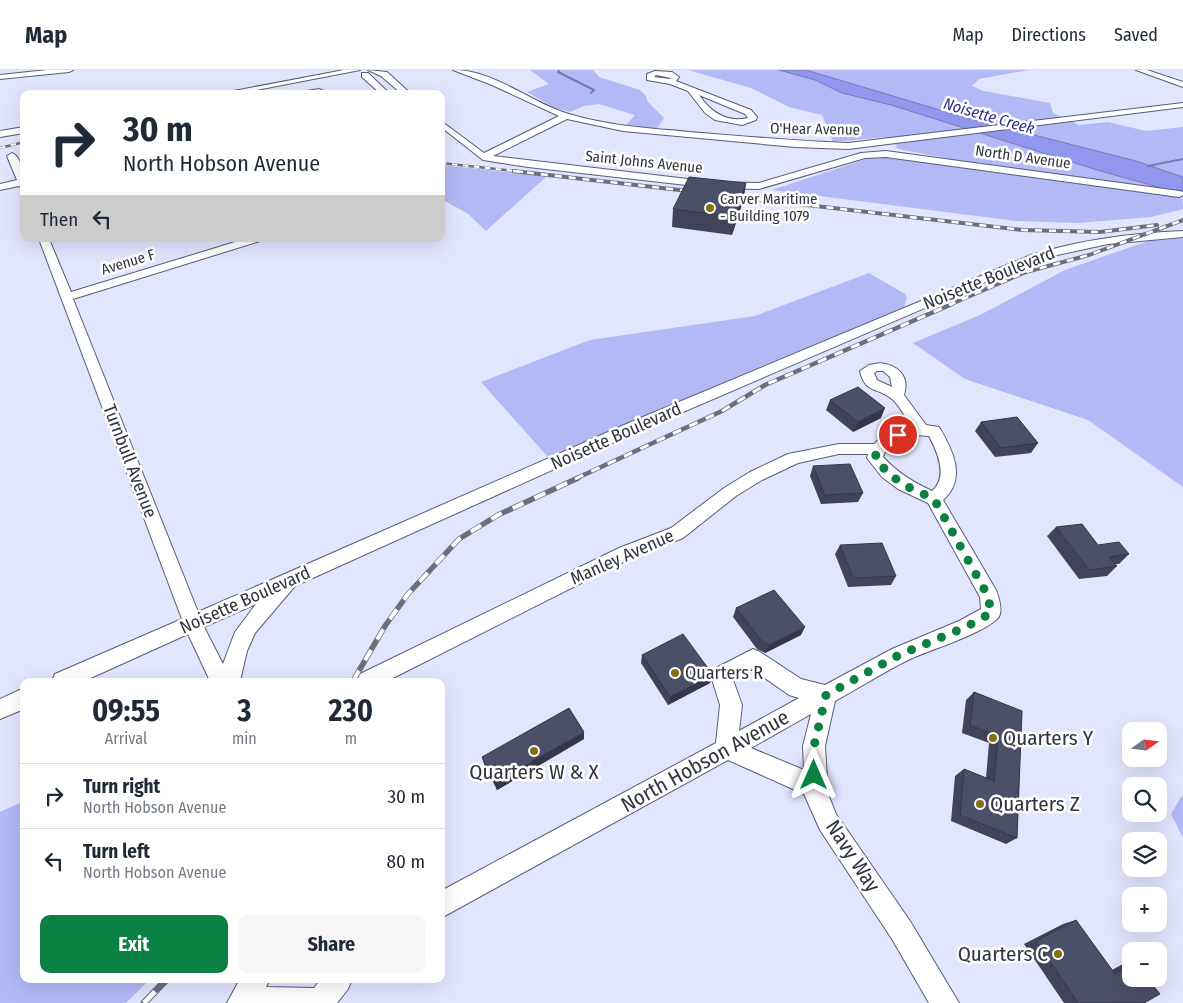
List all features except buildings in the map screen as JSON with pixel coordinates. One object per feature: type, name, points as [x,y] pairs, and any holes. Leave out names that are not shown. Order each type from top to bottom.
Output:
[{"type":"street","points":[[3,75],[69,70]]},
{"type":"street","points":[[258,90],[356,70]]},
{"type":"street","name":"O'Hear Avenue","points":[[457,70],[495,83],[566,116],[644,131],[795,144],[848,146],[1183,105]]},
{"type":"street","points":[[1140,70],[1183,85]]},
{"type":"street","points":[[369,73],[383,90]]},
{"type":"street","points":[[369,73],[384,74],[402,90]]},
{"type":"street","points":[[672,82],[748,112],[753,117],[748,122],[723,122],[708,114],[691,90]]},
{"type":"street","points":[[699,101],[713,98]]},
{"type":"street","points":[[484,157],[566,116]]},
{"type":"street","points":[[720,138],[723,122]]},
{"type":"street","name":"Saint Johns Avenue","points":[[445,126],[484,157],[528,164],[713,185],[759,186],[864,155]]},
{"type":"street","points":[[0,134],[20,131]]},
{"type":"street","points":[[848,146],[864,155]]},
{"type":"street","name":"North D Avenue","points":[[864,155],[886,154],[1179,194]]},
{"type":"street","points":[[12,156],[20,176]]},
{"type":"street","points":[[0,187],[20,184]]},
{"type":"street","name":"Noisette Boulevard","points":[[69,678],[636,426],[1035,257],[1063,248],[1144,236],[1183,234]]},
{"type":"street","name":"Turnbull Avenue","points":[[45,242],[193,623],[219,678]]},
{"type":"street","name":"Avenue F","points":[[66,297],[246,242]]},
{"type":"street","points":[[896,395],[921,428]]},
{"type":"street","points":[[921,428],[934,431],[946,452],[948,466],[947,483],[943,493],[934,499],[904,485],[888,473],[875,458],[877,449],[888,439],[908,430],[921,428]]},
{"type":"street","name":"Manley Avenue","points":[[373,678],[625,553],[677,533],[730,492],[756,476],[794,458],[838,450],[877,449]]},
{"type":"street","name":"North Hobson Avenue","points":[[445,903],[899,655],[966,627],[991,613],[988,596],[934,499]]},
{"type":"street","points":[[231,678],[238,646],[247,628],[293,579]]},
{"type":"street","points":[[815,787],[726,748],[731,705],[721,676],[752,658],[796,688],[826,695]]},
{"type":"street","name":"Navy Way","points":[[826,695],[814,746],[816,795],[828,822],[901,930],[945,1003]]},
{"type":"street","points":[[0,709],[20,700]]},
{"type":"street","points":[[247,994],[321,1002],[335,983]]},
{"type":"shaded area","points":[[530,70],[593,70],[599,77],[640,90],[646,96],[647,101],[664,118],[656,130],[625,126],[635,115],[599,104],[584,106],[570,112],[553,107],[527,92],[549,84]]},
{"type":"shaded area","points":[[688,70],[779,70],[815,80],[842,93],[891,105],[1097,170],[1182,193],[1183,209],[1151,217],[1077,223],[1016,221],[772,190],[869,158],[887,157],[1022,176],[1010,170],[903,150],[896,148],[897,146],[885,137],[833,142],[822,115],[789,107],[751,88]]},
{"type":"shaded area","points":[[779,70],[806,70],[960,116],[1136,161],[1183,177],[1183,194],[1097,170],[891,105],[842,93],[815,80]]},
{"type":"shaded area","points":[[806,70],[1028,70],[979,79],[972,86],[984,91],[1050,103],[1053,113],[1079,125],[1108,122],[1146,131],[1183,127],[1183,177],[1136,161],[960,116]]},
{"type":"shaded area","points":[[445,165],[547,176],[486,231],[467,213],[445,201]]},
{"type":"shaded area","points":[[1183,238],[1183,487],[1088,420],[965,379],[913,343],[980,315],[1065,270],[1148,241]]},
{"type":"shaded area","points":[[869,273],[905,294],[907,298],[904,307],[548,457],[481,382],[590,340],[755,316]]},
{"type":"shaded area","points":[[1183,794],[1183,838],[1171,814]]},
{"type":"shaded area","points":[[20,803],[20,983],[146,983],[126,1003],[0,1003],[0,812]]},
{"type":"waterway","points":[[559,70],[558,72],[594,90],[591,93]]},
{"type":"waterway","points":[[1148,166],[1183,159]]},
{"type":"railway","points":[[0,148],[20,143]]},
{"type":"railway","points":[[445,163],[524,172]]},
{"type":"railway","points":[[513,171],[697,192]]},
{"type":"railway","points":[[729,196],[1023,230],[1100,232],[1157,225]]},
{"type":"railway","points":[[949,305],[1026,272],[1089,255],[1183,220]]},
{"type":"railway","points":[[575,479],[722,411],[765,385],[952,304]]},
{"type":"railway","points":[[355,678],[385,626],[408,594],[459,539],[498,515],[578,478]]},
{"type":"railway","points":[[144,1003],[163,983]]},
{"type":"place","name":"Carver Maritime - Building 1079","points":[[710,208]]},
{"type":"place","name":"Quarters R","points":[[675,673]]},
{"type":"place","name":"Quarters Y","points":[[993,738]]},
{"type":"place","name":"Quarters W & X","points":[[534,751]]},
{"type":"place","name":"Quarters Z","points":[[980,804]]},
{"type":"place","name":"Quarters C","points":[[1058,954]]},
{"type":"route","points":[[814,775],[814,746],[826,695],[899,655],[966,627],[991,613],[988,596],[934,499],[904,485],[888,473],[875,458],[877,449],[888,439],[898,435]]},
{"type":"water label","name":"Noisette Creek","points":[[989,116]]}]
